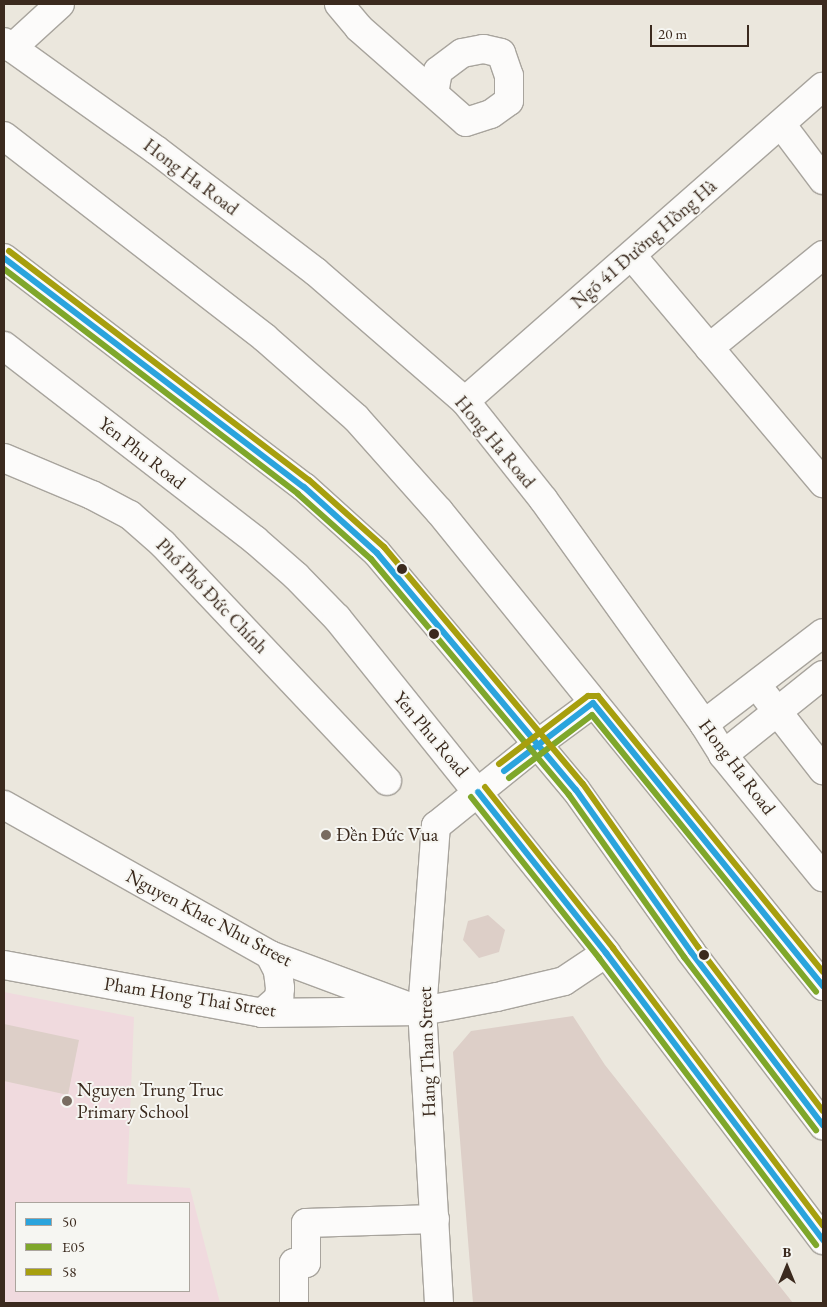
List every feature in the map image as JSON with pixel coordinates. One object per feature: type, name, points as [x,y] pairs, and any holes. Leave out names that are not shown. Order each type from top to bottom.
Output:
[{"type":"street","points":[[8,45],[60,4]]},
{"type":"street","points":[[339,4],[359,28],[434,93]]},
{"type":"street","name":"Hong Ha Road","points":[[8,45],[156,150],[316,272],[465,401],[543,500],[704,724],[723,755],[823,877]]},
{"type":"street","name":"Ngõ 41 Đường Hồng Hà","points":[[465,401],[823,86]]},
{"type":"street","points":[[781,124],[823,180]]},
{"type":"street","points":[[4,136],[265,338],[356,418],[439,511],[823,986]]},
{"type":"street","points":[[710,348],[823,255]]},
{"type":"street","points":[[632,256],[710,348],[819,469]]},
{"type":"street","points":[[4,258],[304,487],[377,553],[539,743],[576,790],[691,952],[823,1125]]},
{"type":"street","name":"Yen Phu Road","points":[[9,357],[255,540],[296,576],[337,618],[606,953],[823,1240]]},
{"type":"street","name":"Phố Phó Đức Chính","points":[[4,458],[92,494],[130,515],[163,544],[387,781]]},
{"type":"street","points":[[704,724],[823,633]]},
{"type":"street","points":[[723,755],[823,675]]},
{"type":"street","points":[[756,684],[823,770]]},
{"type":"street","name":"Hang Than Street","points":[[439,1303],[422,1011],[436,826],[539,743],[593,703]]},
{"type":"street","name":"Nguyen Khac Nhu Street","points":[[4,806],[270,955],[422,1011]]},
{"type":"street","name":"Pham Hong Thai Street","points":[[4,965],[262,1013],[422,1011],[498,997],[564,981],[606,953]]},
{"type":"street","points":[[262,1013],[279,998],[280,993],[278,971],[270,955]]},
{"type":"street","points":[[294,1303],[294,1263],[306,1263],[306,1223],[435,1219]]},
{"type":"shaded area","name":"Nguyen Trung Truc Primary School","points":[[4,992],[134,1017],[127,1184],[190,1188],[220,1303],[4,1303]]},
{"type":"building","points":[[488,915],[505,930],[499,952],[479,958],[463,940],[468,921]]},
{"type":"building","points":[[573,1016],[605,1065],[793,1303],[473,1303],[453,1052],[471,1031]]},
{"type":"building","points":[[4,1024],[79,1040],[68,1095],[4,1081]]},
{"type":"transit line","name":"58","points":[[9,251],[309,480],[384,547],[583,784],[698,947],[823,1111]]},
{"type":"transit line","name":"50","points":[[4,258],[304,487],[377,553],[576,790],[691,952],[823,1125]]},
{"type":"transit line","name":"E05","points":[[4,269],[298,494],[371,559],[569,795],[684,957],[816,1130]]},
{"type":"transit line","name":"58","points":[[499,764],[588,696],[598,696],[823,972]]},
{"type":"transit line","name":"50","points":[[504,771],[593,703],[823,986]]},
{"type":"transit line","name":"E05","points":[[509,778],[592,715],[816,992]]},
{"type":"transit line","name":"58","points":[[485,787],[613,948],[823,1226]]},
{"type":"transit line","name":"50","points":[[478,792],[606,953],[823,1240]]},
{"type":"transit line","name":"E05","points":[[471,797],[599,958],[816,1245]]},
{"type":"place","name":"Đền Đức Vua","points":[[326,835]]},
{"type":"place","name":"Nguyen Trung Truc Primary School","points":[[67,1101]]}]
